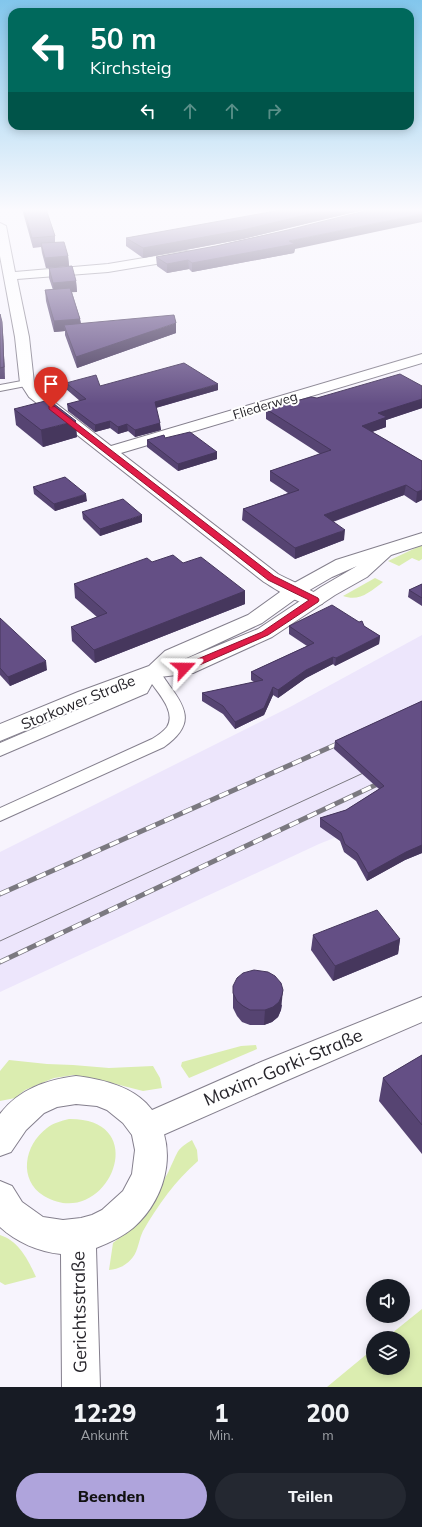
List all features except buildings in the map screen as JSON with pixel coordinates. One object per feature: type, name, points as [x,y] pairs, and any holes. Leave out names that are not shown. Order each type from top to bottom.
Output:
[{"type":"street","points":[[38,274],[10,276],[22,337],[27,383],[34,394],[271,578],[294,591],[315,600]]},
{"type":"street","name":"Fliederweg","points":[[108,452],[422,358]]},
{"type":"street","name":"Storkower Straße","points":[[154,672],[172,656],[255,619],[294,591],[343,564],[384,552],[422,538]]},
{"type":"street","name":"Storkower Straße","points":[[0,733],[86,697],[154,672],[184,668],[252,639],[281,624],[315,600],[360,573],[384,552]]},
{"type":"street","name":"Maxim-Gorki-Straße","points":[[145,1128],[272,1072],[422,1009]]},
{"type":"street","points":[[0,1141],[7,1128],[19,1114],[34,1102],[52,1094],[70,1090],[89,1090],[122,1102],[135,1113],[145,1128],[150,1146],[151,1165],[145,1185],[135,1204],[119,1219],[99,1230],[78,1237],[55,1237],[34,1231],[16,1220],[0,1197]]},
{"type":"street","name":"Gerichtsstraße","points":[[78,1237],[81,1387]]},
{"type":"lane","points":[[0,388],[27,383]]},
{"type":"lane","points":[[0,750],[141,689],[154,672],[176,709],[177,722],[170,734],[158,743],[0,815]]},
{"type":"lane","points":[[125,696],[145,693],[158,694],[171,700]]},
{"type":"shaded area","points":[[422,635],[422,801],[411,807],[319,844],[0,992],[0,852],[290,707]]},
{"type":"green space","points":[[422,545],[422,559],[419,561],[412,558],[399,566],[388,561]]},
{"type":"green space","points":[[375,578],[383,582],[364,595],[354,598],[343,596]]},
{"type":"green space","points":[[256,1045],[257,1049],[189,1078],[181,1066],[182,1062],[241,1046]]},
{"type":"green space","points":[[9,1060],[109,1068],[153,1066],[160,1078],[162,1088],[143,1091],[74,1075],[54,1078],[25,1090],[15,1098],[0,1101],[0,1071]]},
{"type":"green space","points":[[69,1119],[95,1124],[111,1136],[116,1153],[112,1171],[102,1188],[86,1199],[66,1203],[44,1196],[36,1189],[30,1181],[27,1172],[27,1162],[33,1144],[39,1135],[52,1125]]},
{"type":"green space","points":[[192,1140],[197,1150],[198,1161],[174,1185],[155,1212],[143,1231],[133,1257],[122,1266],[109,1270],[113,1243],[139,1218],[165,1177],[178,1151]]},
{"type":"green space","points":[[0,1235],[18,1246],[36,1277],[5,1285],[0,1282]]},
{"type":"green space","points":[[422,1309],[422,1387],[327,1387],[366,1355],[366,1375],[410,1375],[410,1331],[395,1331],[405,1323],[410,1323],[410,1319]]},
{"type":"tram line","points":[[0,941],[372,769]]},
{"type":"railway","points":[[0,894],[344,741]]},
{"type":"railway","points":[[0,962],[384,781]]},
{"type":"route","points":[[51,408],[271,578],[294,591],[315,600],[265,634],[184,668]]}]
